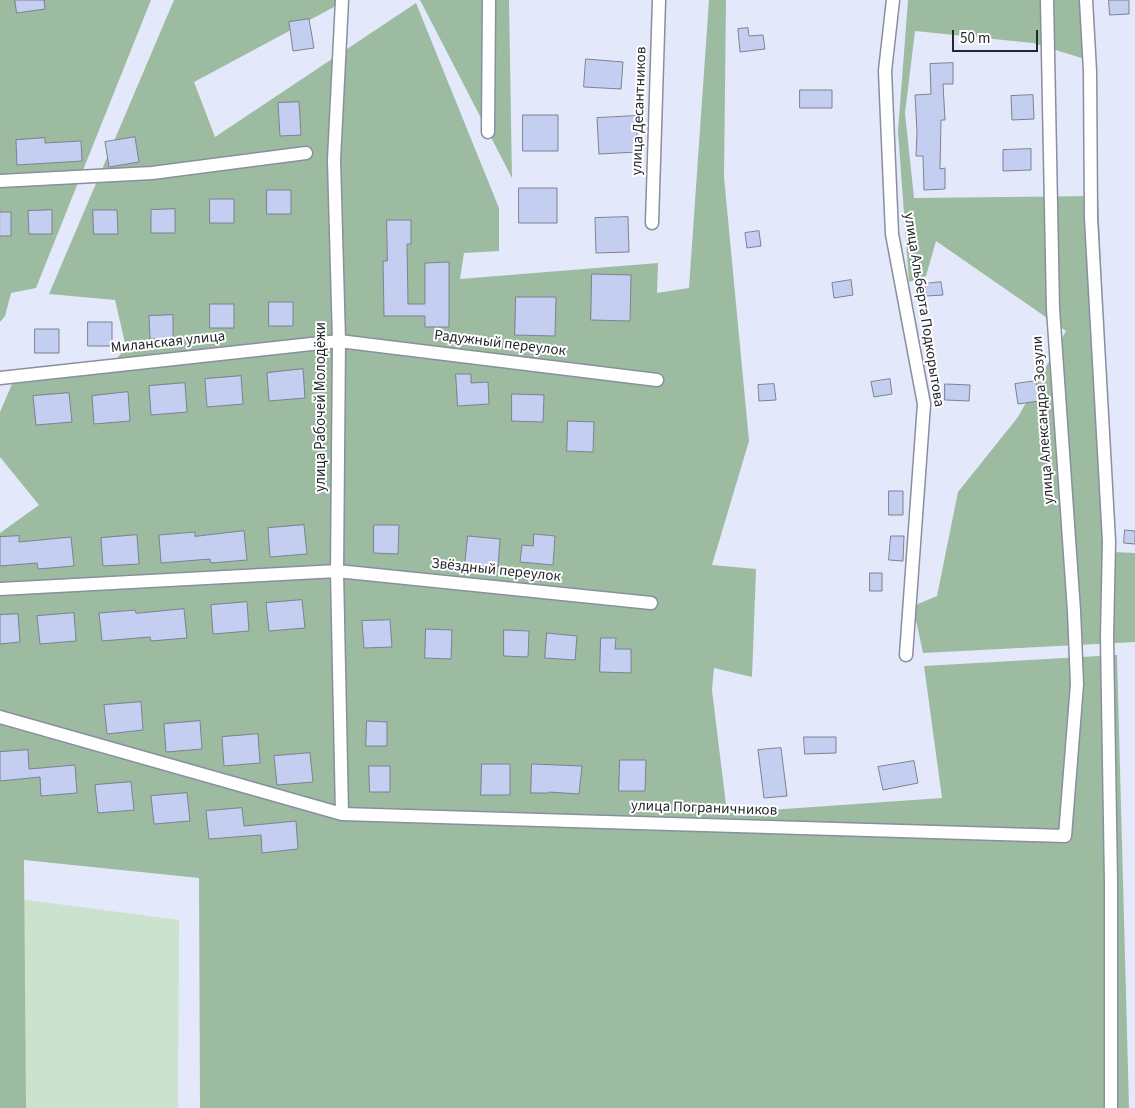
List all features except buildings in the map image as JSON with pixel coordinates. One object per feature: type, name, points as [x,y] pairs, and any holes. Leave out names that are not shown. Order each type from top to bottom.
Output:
[{"type":"street","name":"улица Рабочей Молодёжи","points":[[342,0],[334,160],[339,340],[337,571],[342,814]]},
{"type":"street","points":[[488,132],[489,0]]},
{"type":"street","name":"улица Десантников","points":[[652,223],[659,0]]},
{"type":"street","name":"улица Альберта Подкорытова","points":[[893,0],[886,72],[892,234],[924,404],[906,655]]},
{"type":"street","name":"улица Александра Зозули","points":[[1047,0],[1053,309],[1077,684],[1065,836]]},
{"type":"street","points":[[1086,0],[1090,71],[1091,218],[1110,541],[1107,637],[1111,882],[1111,1108]]},
{"type":"street","points":[[0,181],[152,174],[306,152]]},
{"type":"street","name":"Миланская улица","points":[[0,378],[339,340]]},
{"type":"street","name":"Радужный переулок","points":[[339,340],[657,380]]},
{"type":"street","name":"Звёздный переулок","points":[[0,589],[337,571],[651,603]]},
{"type":"street","name":"улица Пограничников","points":[[0,717],[342,814],[1065,836]]},
{"type":"green space","points":[[0,0],[151,0],[36,288],[11,293],[5,316],[0,322]]},
{"type":"green space","points":[[174,0],[347,0],[194,82],[215,137],[416,3],[499,208],[499,251],[464,253],[460,279],[658,263],[657,293],[689,288],[709,0],[726,0],[724,177],[749,441],[712,565],[756,569],[752,677],[714,668],[712,690],[727,813],[942,798],[924,666],[1117,655],[1129,1108],[200,1108],[199,878],[24,860],[26,1108],[0,1108],[0,533],[39,505],[0,457],[0,412],[12,384],[69,372],[106,372],[126,347],[115,300],[49,294]]},
{"type":"green space","points":[[420,0],[509,0],[512,178]]},
{"type":"green space","points":[[908,0],[1088,0],[1088,60],[1033,43],[915,31],[905,113],[914,198],[1098,196],[1113,552],[1135,553],[1135,642],[923,653],[913,606],[937,596],[958,492],[1018,417],[1066,331],[936,241],[926,276],[909,282],[898,131]]},
{"type":"green space","points":[[5,897],[179,920],[178,1108],[6,1108]]}]
